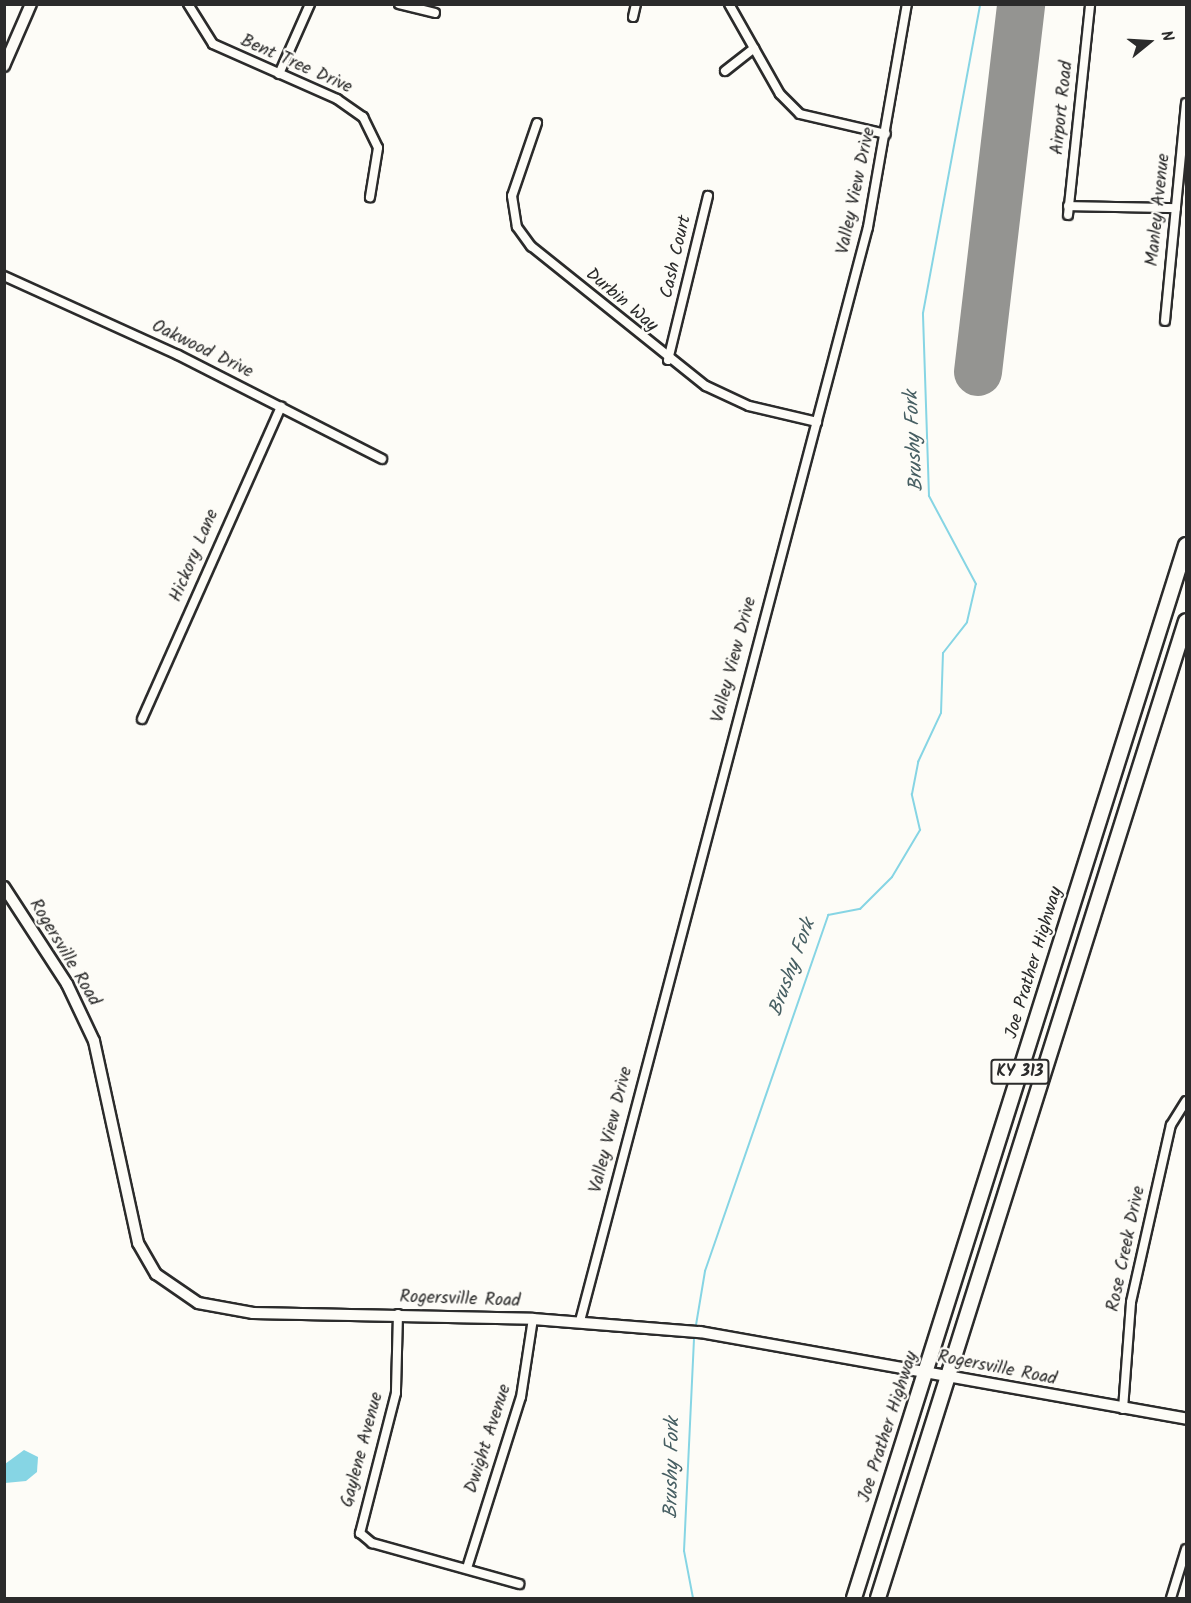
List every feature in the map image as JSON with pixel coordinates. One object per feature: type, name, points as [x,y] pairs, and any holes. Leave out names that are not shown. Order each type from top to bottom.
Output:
[{"type":"highway","name":"Joe Prather Highway","points":[[854,1599],[1186,545]]},
{"type":"highway","name":"KY 313","points":[[878,1599],[1186,621]]},
{"type":"street","points":[[4,66],[31,4]]},
{"type":"street","name":"Bent Tree Drive","points":[[188,4],[213,44],[345,103],[368,123],[379,160],[370,197]]},
{"type":"street","points":[[279,74],[310,4]]},
{"type":"street","points":[[399,4],[435,13]]},
{"type":"street","points":[[633,17],[636,4]]},
{"type":"street","name":"Valley View Drive","points":[[580,1321],[868,227],[907,4]]},
{"type":"street","name":"Airport Road","points":[[1090,4],[1068,210],[1176,208]]},
{"type":"street","points":[[731,5],[754,48],[800,114],[886,134]]},
{"type":"street","points":[[725,71],[754,48]]},
{"type":"street","name":"Manley Avenue","points":[[1165,321],[1186,103]]},
{"type":"street","name":"Durbin Way","points":[[537,123],[512,196],[517,227],[555,267],[668,360],[738,403],[817,422]]},
{"type":"street","name":"Cash Court","points":[[668,360],[708,196]]},
{"type":"street","name":"Oakwood Drive","points":[[4,276],[281,407],[382,459]]},
{"type":"street","name":"Hickory Lane","points":[[142,719],[281,407]]},
{"type":"street","name":"Rogersville Road","points":[[4,887],[67,984],[94,1041],[132,1225],[156,1274],[183,1296],[231,1311],[580,1321],[700,1332],[1186,1419]]},
{"type":"street","name":"Rose Creek Drive","points":[[1123,1409],[1131,1302],[1171,1125],[1186,1101]]},
{"type":"street","name":"Gaylene Avenue","points":[[398,1314],[396,1393],[360,1533],[372,1543],[519,1584]]},
{"type":"street","name":"Dwight Avenue","points":[[467,1568],[521,1397],[533,1319]]},
{"type":"street","points":[[1171,1599],[1186,1549]]},
{"type":"water","points":[[24,1450],[38,1457],[37,1472],[26,1481],[5,1483],[5,1464]]},
{"type":"waterway","name":"Brushy Fork","points":[[696,1325],[705,1271],[828,915],[860,909],[892,877],[920,830],[912,794],[918,762],[941,713],[943,653],[967,622],[976,584],[929,496],[923,313],[980,4]]},
{"type":"waterway","name":"Brushy Fork","points":[[693,1598],[684,1551],[694,1338]]},
{"type":"runway","points":[[978,372],[1021,4]]}]
